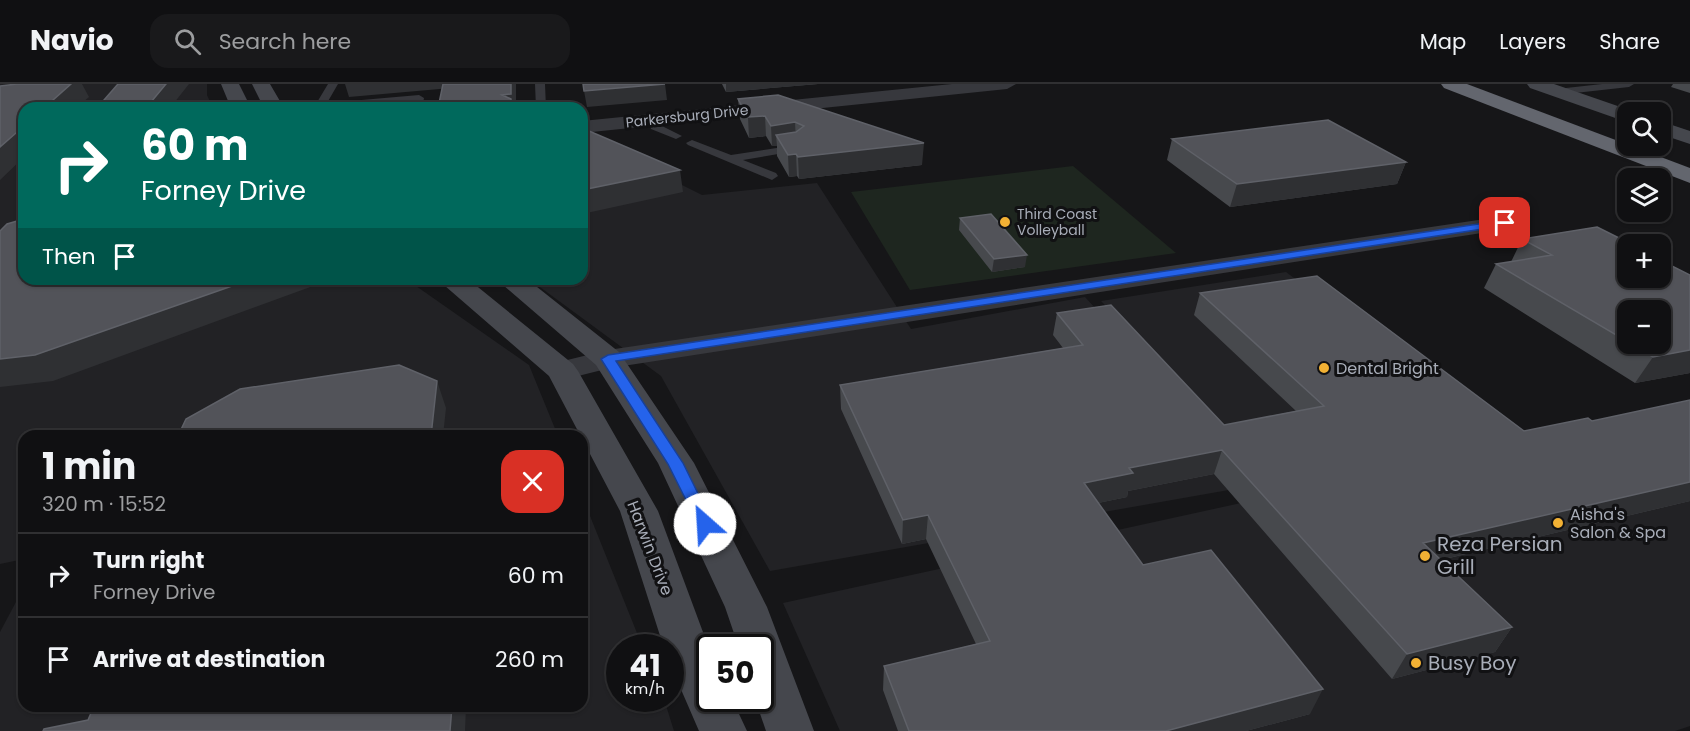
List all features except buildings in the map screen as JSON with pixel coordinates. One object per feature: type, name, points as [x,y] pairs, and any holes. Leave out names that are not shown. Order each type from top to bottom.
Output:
[{"type":"highway","points":[[1450,84],[1690,176]]},
{"type":"highway","points":[[1478,84],[1617,136]]},
{"type":"highway","points":[[1671,156],[1690,163]]},
{"type":"main road","points":[[261,84],[271,102]]},
{"type":"main road","points":[[1536,84],[1617,112]]},
{"type":"main road","points":[[234,85],[239,102]]},
{"type":"main road","points":[[1671,131],[1690,138]]},
{"type":"main road","name":"Harwin Drive","points":[[459,285],[562,371],[639,511],[688,653],[723,731]]},
{"type":"main road","points":[[517,285],[608,359],[676,463],[746,607],[790,731]]},
{"type":"street","name":"Parkersburg Drive","points":[[588,126],[1007,84]]},
{"type":"street","points":[[562,371],[608,359],[1505,223]]},
{"type":"lane","points":[[323,102],[333,84]]},
{"type":"lane","points":[[540,84],[540,102]]},
{"type":"lane","points":[[1557,92],[1629,84]]},
{"type":"lane","points":[[393,102],[419,98],[418,102]]},
{"type":"lane","points":[[653,120],[655,127],[676,136]]},
{"type":"lane","points":[[693,143],[772,176]]},
{"type":"lane","points":[[731,159],[796,148]]},
{"type":"shaded area","points":[[0,84],[207,84],[207,95],[210,102],[18,102],[18,285],[415,285],[529,365],[556,430],[18,430],[18,560],[0,564]]},
{"type":"shaded area","points":[[588,138],[702,195],[817,183],[911,329],[1085,297],[1257,485],[770,571],[661,376],[537,285],[588,285]]},
{"type":"shaded area","name":"Third Coast Volleyball","points":[[1073,166],[1176,253],[910,290],[851,192]]},
{"type":"shaded area","points":[[1286,272],[1502,434],[1277,484],[1101,301]]},
{"type":"shaded area","points":[[1690,405],[1690,726],[1675,731],[840,731],[783,603]]},
{"type":"shaded area","points":[[588,511],[637,634],[606,634],[606,712],[668,712],[674,731],[0,731],[0,632],[18,598],[18,712],[588,712]]},
{"type":"place","name":"Third Coast Volleyball","points":[[1005,222]]},
{"type":"place","name":"Dental Bright","points":[[1324,368]]},
{"type":"place","name":"Aisha's Salon & Spa","points":[[1558,523]]},
{"type":"place","name":"Reza Persian Grill","points":[[1425,556]]},
{"type":"place","name":"Busy Boy","points":[[1416,663]]},
{"type":"route","points":[[705,524],[676,463],[608,359],[1505,223]]}]
